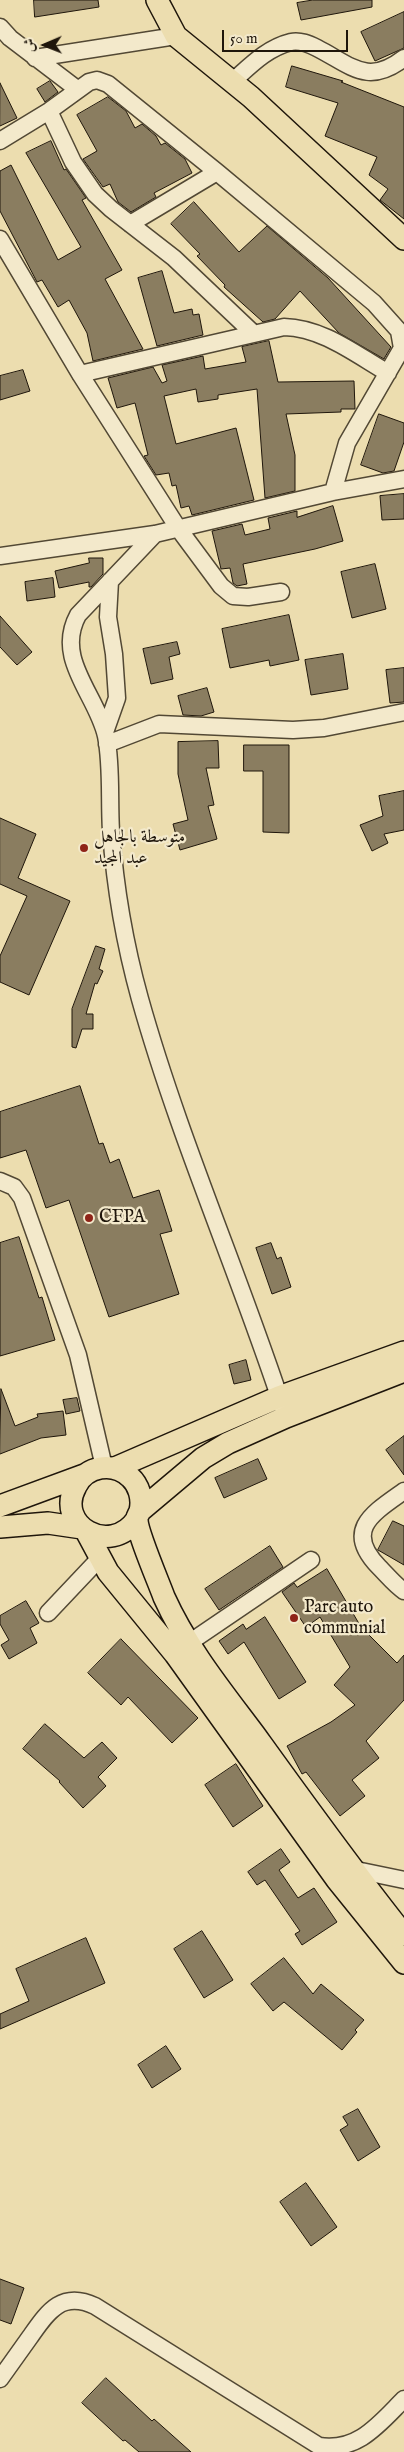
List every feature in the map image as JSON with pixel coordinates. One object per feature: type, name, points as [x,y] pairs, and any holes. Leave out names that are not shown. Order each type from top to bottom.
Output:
[{"type":"main road","points":[[157,0],[176,36],[234,81],[404,239]]},
{"type":"main road","points":[[0,1506],[101,1470],[279,1397],[404,1352]]},
{"type":"main road","points":[[0,1528],[48,1523],[84,1529],[93,1535],[110,1537],[126,1531],[138,1515],[215,1450],[286,1417],[404,1371]]},
{"type":"main road","points":[[181,1649],[138,1515],[141,1502],[136,1484],[131,1477],[101,1470],[74,1488],[72,1496],[73,1513],[84,1529],[99,1560],[181,1649],[345,1876],[404,1963]]},
{"type":"main road","points":[[345,1876],[404,1935]]},
{"type":"street","points":[[0,27],[10,38],[77,90]]},
{"type":"street","points":[[36,58],[176,36]]},
{"type":"street","points":[[234,81],[258,59],[274,48],[292,42],[312,46],[363,72],[376,74],[390,69],[404,58]]},
{"type":"street","points":[[0,141],[77,90],[97,80],[108,84],[217,172],[374,304],[399,331],[402,348],[347,443],[333,492]]},
{"type":"street","points":[[48,111],[73,162],[95,194],[174,258],[253,333]]},
{"type":"street","points":[[130,224],[217,172]]},
{"type":"street","points":[[0,239],[80,374],[178,528],[221,586],[234,596],[248,597],[281,592]]},
{"type":"street","points":[[80,374],[284,327],[302,328],[317,332],[388,373]]},
{"type":"street","points":[[0,556],[155,534],[333,492],[404,479]]},
{"type":"street","points":[[106,738],[82,684],[70,640],[72,626],[78,615],[155,534]]},
{"type":"street","points":[[110,581],[108,617],[114,654],[117,698],[106,738],[111,832],[120,909],[140,999],[178,1113],[286,1417]]},
{"type":"street","points":[[106,738],[159,724],[293,730],[324,728],[404,712]]},
{"type":"street","points":[[0,1181],[14,1187],[22,1198],[78,1355],[101,1470]]},
{"type":"street","points":[[404,1491],[380,1508],[364,1525],[362,1540],[366,1553],[404,1591]]},
{"type":"street","points":[[48,1613],[99,1560]]},
{"type":"street","points":[[181,1649],[310,1560]]},
{"type":"street","points":[[345,1876],[404,1880]]},
{"type":"street","points":[[0,2379],[46,2314],[61,2303],[78,2300],[95,2306],[320,2446],[339,2449],[358,2443],[404,2399]]},
{"type":"building","points":[[34,0],[98,0],[99,7],[35,17]]},
{"type":"building","points":[[313,0],[372,0],[372,7],[301,20],[297,3]]},
{"type":"building","points":[[404,12],[404,48],[375,61],[361,32]]},
{"type":"building","points":[[292,66],[343,81],[341,82],[404,107],[404,219],[380,200],[388,189],[369,175],[377,157],[325,136],[338,103],[286,87]]},
{"type":"building","points":[[50,81],[58,92],[45,102],[37,89]]},
{"type":"building","points":[[0,83],[17,118],[0,126]]},
{"type":"building","points":[[108,97],[126,111],[135,128],[142,124],[156,136],[161,145],[165,143],[185,159],[192,173],[154,193],[156,197],[131,212],[118,202],[110,184],[103,187],[83,159],[97,151],[77,115]]},
{"type":"building","points":[[51,141],[64,170],[66,169],[86,198],[82,200],[122,270],[105,279],[143,349],[93,361],[87,333],[69,300],[58,307],[42,280],[37,282],[0,211],[0,171],[11,165],[58,260],[81,247],[26,153]]},
{"type":"building","points":[[194,202],[239,252],[267,226],[328,278],[391,347],[384,359],[339,333],[300,291],[275,319],[263,322],[224,287],[225,285],[197,256],[200,254],[171,224]]},
{"type":"building","points":[[162,271],[174,313],[192,309],[193,315],[199,314],[203,335],[157,346],[138,278]]},
{"type":"building","points":[[269,341],[278,382],[354,381],[355,409],[341,409],[341,412],[286,414],[295,455],[295,491],[265,498],[257,389],[218,395],[218,399],[198,402],[196,389],[164,396],[176,444],[236,428],[254,500],[192,515],[189,506],[181,508],[176,485],[172,486],[169,473],[156,475],[144,456],[148,455],[135,403],[117,408],[108,378],[153,367],[162,383],[167,381],[162,365],[203,356],[205,369],[246,362],[242,347]]},
{"type":"building","points":[[23,370],[30,391],[0,400],[0,376]]},
{"type":"building","points":[[379,414],[404,423],[404,442],[394,471],[383,473],[361,465]]},
{"type":"building","points":[[404,494],[404,519],[382,520],[380,496]]},
{"type":"building","points":[[333,506],[343,541],[315,549],[243,564],[247,584],[237,586],[233,583],[230,568],[221,569],[212,531],[242,524],[245,535],[270,529],[268,518],[297,511],[297,517]]},
{"type":"building","points":[[89,558],[103,558],[103,574],[91,587],[89,587],[89,582],[59,588],[55,571],[89,563]]},
{"type":"building","points":[[375,564],[386,609],[352,618],[341,572]]},
{"type":"building","points":[[53,578],[55,597],[27,601],[25,582]]},
{"type":"building","points":[[289,615],[299,660],[270,666],[269,660],[230,668],[222,629]]},
{"type":"building","points":[[0,616],[32,652],[17,665],[0,647]]},
{"type":"building","points":[[177,642],[180,654],[169,657],[173,679],[151,684],[143,649]]},
{"type":"building","points":[[343,654],[348,689],[311,695],[305,660]]},
{"type":"building","points":[[404,668],[404,702],[390,703],[386,670]]},
{"type":"building","points":[[207,688],[214,712],[201,716],[183,715],[178,696]]},
{"type":"building","points":[[218,741],[219,768],[206,768],[214,805],[208,806],[217,839],[180,850],[173,824],[188,820],[178,774],[178,742]]},
{"type":"building","points":[[244,745],[289,745],[289,833],[263,832],[263,771],[244,771]]},
{"type":"building","points":[[404,791],[404,830],[384,834],[388,843],[372,851],[360,825],[383,816],[379,796]]},
{"type":"building","points":[[0,818],[36,834],[18,878],[70,901],[29,995],[0,982],[0,956],[27,896],[0,884]]},
{"type":"building","points":[[96,946],[105,949],[99,969],[103,971],[97,984],[95,983],[86,1014],[93,1014],[93,1029],[82,1029],[76,1048],[72,1047],[72,1009]]},
{"type":"building","points":[[80,1086],[99,1144],[103,1143],[110,1163],[119,1159],[133,1198],[159,1190],[172,1231],[160,1234],[179,1294],[109,1317],[69,1200],[46,1208],[26,1150],[0,1158],[0,1112]]},
{"type":"building","points":[[19,1237],[39,1298],[42,1297],[55,1340],[0,1356],[0,1243]]},
{"type":"building","points":[[271,1243],[277,1259],[281,1257],[291,1287],[272,1294],[256,1248]]},
{"type":"building","points":[[246,1360],[251,1380],[234,1384],[229,1365]]},
{"type":"building","points":[[1,1389],[15,1426],[38,1417],[37,1414],[63,1411],[66,1435],[41,1438],[0,1454]]},
{"type":"building","points":[[77,1398],[80,1411],[66,1414],[63,1400]]},
{"type":"building","points":[[404,1436],[404,1475],[386,1450]]},
{"type":"building","points":[[258,1459],[267,1479],[224,1498],[215,1478]]},
{"type":"building","points":[[393,1521],[404,1526],[404,1565],[378,1550]]},
{"type":"building","points":[[270,1546],[283,1567],[219,1610],[205,1589]]},
{"type":"building","points":[[327,1569],[361,1627],[397,1663],[404,1655],[404,1700],[366,1741],[379,1758],[352,1780],[365,1796],[340,1816],[306,1772],[302,1774],[287,1746],[331,1722],[355,1705],[334,1685],[350,1667],[320,1617],[306,1627],[282,1592],[294,1583],[297,1587]]},
{"type":"building","points":[[26,1601],[39,1623],[30,1628],[37,1643],[9,1659],[1,1645],[9,1640],[0,1624],[0,1616]]},
{"type":"building","points":[[265,1617],[306,1682],[279,1699],[244,1642],[228,1654],[219,1641],[243,1624],[246,1629]]},
{"type":"building","points":[[121,1639],[198,1718],[172,1743],[128,1697],[121,1705],[88,1673]]},
{"type":"building","points":[[45,1724],[84,1758],[102,1742],[117,1758],[98,1777],[106,1786],[83,1808],[60,1781],[23,1749]]},
{"type":"building","points":[[236,1764],[263,1806],[233,1827],[205,1785]]},
{"type":"building","points":[[281,1849],[290,1862],[279,1870],[298,1898],[314,1888],[337,1922],[302,1945],[295,1934],[300,1931],[265,1880],[257,1885],[248,1872]]},
{"type":"building","points":[[202,1931],[233,1980],[204,1998],[174,1949]]},
{"type":"building","points":[[86,1938],[105,1983],[0,2029],[0,2014],[29,2001],[16,1969]]},
{"type":"building","points":[[284,1958],[313,1994],[321,1984],[364,2020],[342,2050],[284,2002],[273,2011],[251,1984]]},
{"type":"building","points":[[166,2046],[181,2069],[152,2088],[138,2065]]},
{"type":"building","points":[[358,2109],[380,2147],[358,2161],[340,2130],[348,2125],[343,2117]]},
{"type":"building","points":[[306,2183],[337,2227],[311,2246],[280,2202]]},
{"type":"building","points":[[0,2279],[24,2288],[11,2324],[0,2320]]},
{"type":"building","points":[[106,2378],[152,2421],[154,2419],[191,2452],[139,2452],[125,2440],[123,2441],[82,2403]]},
{"type":"place","name":"متوسطة بالجاهل عبد المجيد","points":[[84,848]]},
{"type":"place","name":"CFPA","points":[[89,1218]]},
{"type":"place","name":"Parc auto communial","points":[[294,1618]]}]
